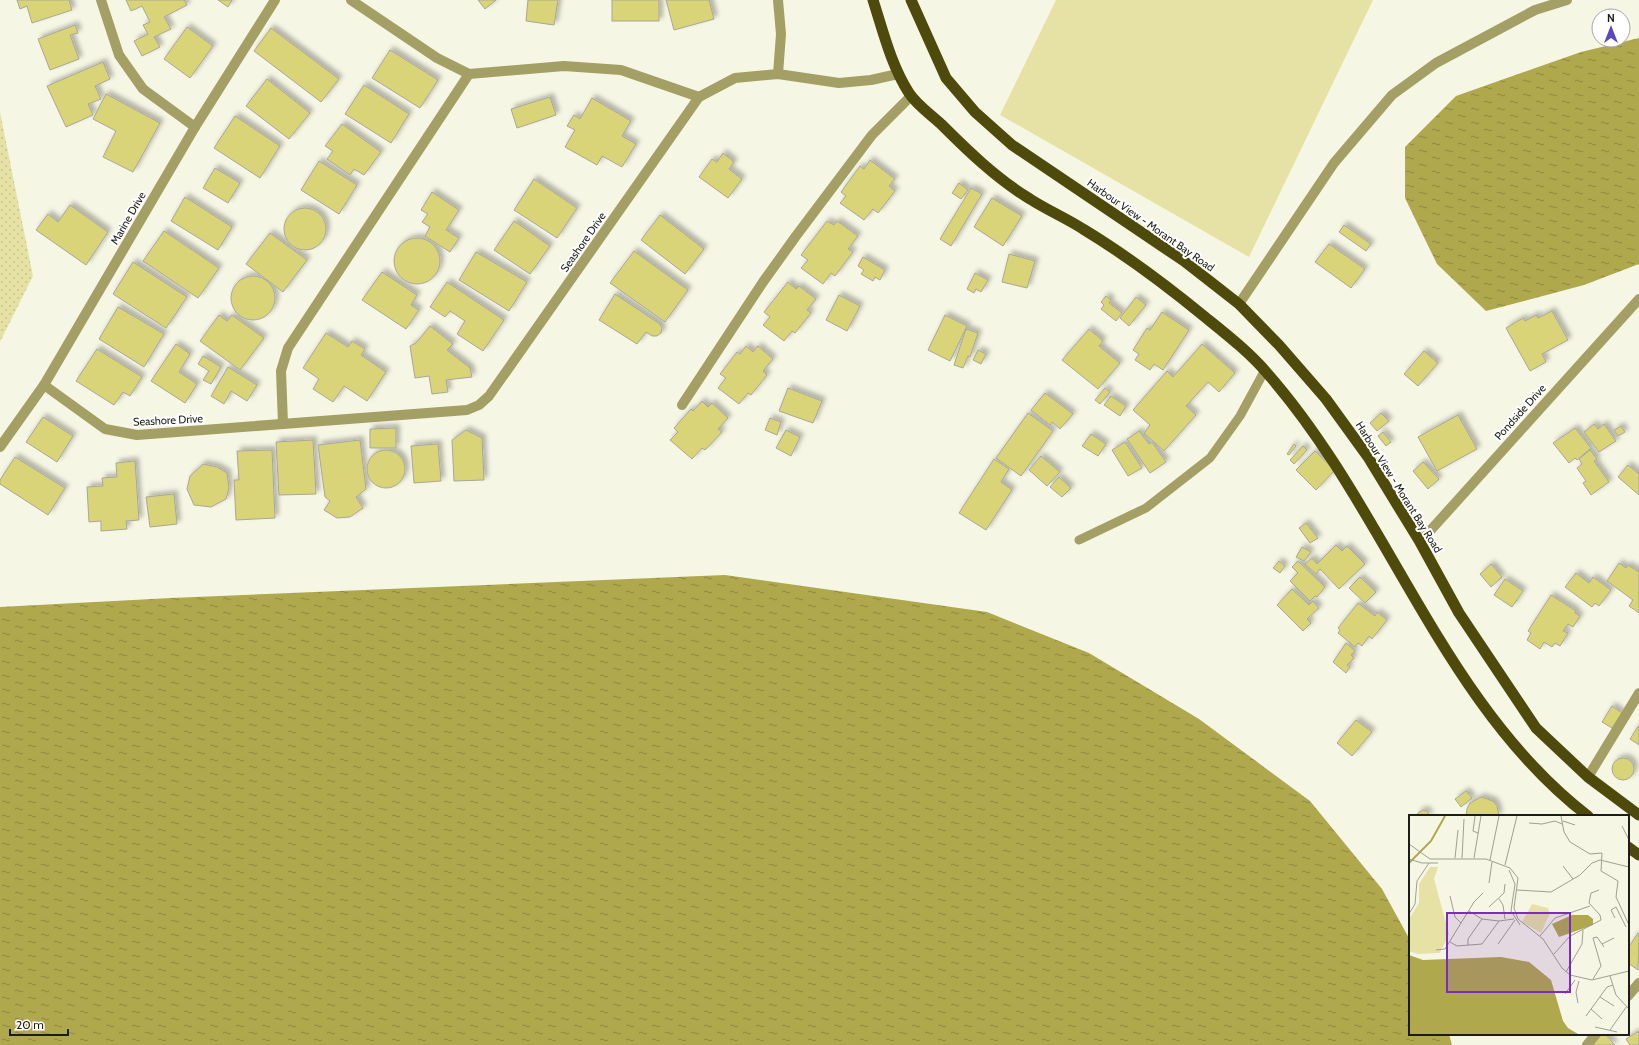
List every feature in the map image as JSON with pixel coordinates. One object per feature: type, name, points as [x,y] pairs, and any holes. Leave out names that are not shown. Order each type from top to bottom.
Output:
[{"type":"highway","points":[[872,0],[898,74],[912,96],[990,170],[1029,198],[1082,228],[1175,291],[1224,332],[1265,370],[1308,422],[1358,498],[1424,614],[1493,719],[1529,762],[1587,815]]},
{"type":"highway","name":"Harbour View - Morant Bay Road","points":[[911,0],[946,78],[976,112],[1012,145],[1184,261],[1239,304],[1279,345],[1326,399],[1368,457],[1420,542],[1459,613],[1536,728],[1588,778],[1639,815]]},
{"type":"highway","points":[[1629,848],[1639,855]]},
{"type":"street","points":[[101,0],[119,55],[143,89],[195,127]]},
{"type":"street","name":"Marine Drive","points":[[0,447],[44,385],[195,127],[275,0]]},
{"type":"street","points":[[351,0],[437,58],[469,74],[564,66],[621,70],[699,97]]},
{"type":"street","points":[[778,0],[781,34],[778,74]]},
{"type":"street","points":[[1239,304],[1334,163],[1392,95],[1436,63],[1534,10],[1567,0]]},
{"type":"street","points":[[283,424],[281,371],[288,348],[469,74]]},
{"type":"street","name":"Seashore Drive","points":[[44,385],[105,429],[137,435],[467,410],[479,405],[489,396],[699,97],[735,78],[778,74],[839,83],[871,80],[898,74]]},
{"type":"street","points":[[682,405],[763,282],[796,236],[872,135],[912,96]]},
{"type":"street","name":"Pondside Drive","points":[[1420,542],[1639,300]]},
{"type":"street","points":[[1588,778],[1639,693]]},
{"type":"street","points":[[1629,995],[1639,983]]},
{"type":"street","points":[[1587,1045],[1595,1035]]},
{"type":"lane","points":[[1079,540],[1146,508],[1210,458],[1240,416],[1265,370]]},
{"type":"shaded area","points":[[1056,0],[1373,0],[1249,257],[1000,115]]},
{"type":"shaded area","points":[[0,112],[33,276],[0,342]]},
{"type":"water","points":[[1639,38],[1639,264],[1584,285],[1486,311],[1437,264],[1405,198],[1405,147],[1456,96],[1581,52],[1598,48],[1631,48],[1631,40]]},
{"type":"water","points":[[725,575],[987,612],[1089,653],[1199,719],[1310,801],[1382,889],[1409,938],[1409,1035],[1449,1035],[1452,1045],[0,1045],[0,607],[171,598]]},
{"type":"building","points":[[17,0],[69,0],[72,10],[32,23],[27,6],[20,9]]},
{"type":"building","points":[[126,0],[184,0],[187,5],[164,17],[171,29],[154,37],[160,47],[142,56],[134,41],[148,34],[143,25],[150,22],[142,6],[131,11]]},
{"type":"building","points":[[218,0],[232,0],[228,7]]},
{"type":"building","points":[[478,0],[496,0],[485,9]]},
{"type":"building","points":[[528,0],[558,0],[554,25],[526,21]]},
{"type":"building","points":[[612,0],[659,0],[659,21],[612,21]]},
{"type":"building","points":[[666,0],[709,0],[714,19],[674,30]]},
{"type":"building","points":[[75,25],[78,33],[70,35],[79,59],[50,70],[38,39]]},
{"type":"building","points":[[187,27],[213,46],[190,78],[164,59]]},
{"type":"building","points":[[271,28],[339,79],[321,102],[254,51]]},
{"type":"building","points":[[390,50],[438,80],[420,108],[372,78]]},
{"type":"building","points":[[103,62],[110,79],[95,86],[101,99],[88,104],[93,115],[66,127],[47,86]]},
{"type":"building","points":[[267,79],[310,113],[289,139],[246,106]]},
{"type":"building","points":[[364,85],[409,114],[391,143],[345,114]]},
{"type":"building","points":[[106,94],[160,123],[133,172],[103,157],[116,131],[93,119]]},
{"type":"building","points":[[550,97],[556,115],[517,128],[511,109]]},
{"type":"building","points":[[592,98],[631,121],[622,136],[636,144],[622,167],[602,156],[597,165],[565,147],[575,130],[567,126],[574,115],[580,119]]},
{"type":"building","points":[[235,116],[280,146],[260,178],[214,148]]},
{"type":"building","points":[[342,124],[381,152],[364,175],[354,169],[350,175],[327,159],[333,151],[325,146]]},
{"type":"building","points":[[723,153],[734,162],[729,169],[742,179],[728,198],[699,177],[712,159],[717,162]]},
{"type":"building","points":[[870,160],[895,179],[889,186],[895,191],[878,213],[873,209],[864,220],[840,203],[846,196],[841,192],[860,166],[864,169]]},
{"type":"building","points":[[319,161],[357,185],[339,214],[301,190]]},
{"type":"building","points":[[215,168],[240,183],[228,203],[203,188]]},
{"type":"building","points":[[534,179],[577,208],[557,238],[514,210]]},
{"type":"building","points":[[959,183],[968,190],[961,199],[952,193]]},
{"type":"building","points":[[971,188],[982,194],[951,246],[940,239]]},
{"type":"building","points":[[432,192],[459,210],[446,230],[459,238],[450,252],[425,236],[430,227],[422,222],[428,214],[421,210]]},
{"type":"building","points":[[185,197],[232,227],[218,250],[171,221]]},
{"type":"building","points":[[992,198],[1022,216],[1003,246],[974,227]]},
{"type":"building","points":[[70,205],[108,232],[86,265],[36,230],[48,214],[58,222]]},
{"type":"building","points":[[305,208],[320,214],[326,229],[320,244],[305,250],[290,244],[284,229],[290,214]]},
{"type":"building","points":[[660,215],[704,249],[685,274],[641,240]]},
{"type":"building","points":[[514,221],[550,246],[530,274],[494,250]]},
{"type":"building","points":[[827,221],[834,225],[837,221],[858,236],[848,249],[853,252],[835,276],[831,273],[823,284],[801,268],[808,260],[801,255]]},
{"type":"building","points":[[1344,225],[1371,244],[1366,251],[1339,232]]},
{"type":"building","points":[[164,231],[219,268],[198,298],[143,261]]},
{"type":"building","points":[[270,233],[307,260],[283,292],[246,264]]},
{"type":"building","points":[[417,238],[430,242],[436,248],[440,261],[436,274],[430,280],[417,284],[404,280],[398,274],[394,261],[398,248],[404,242]]},
{"type":"building","points":[[1329,244],[1365,269],[1351,288],[1315,262]]},
{"type":"building","points":[[634,251],[688,290],[665,322],[610,283]]},
{"type":"building","points":[[476,252],[527,282],[509,311],[459,280]]},
{"type":"building","points":[[1009,254],[1035,261],[1027,288],[1002,282]]},
{"type":"building","points":[[863,257],[885,270],[880,280],[875,277],[873,281],[861,274],[864,270],[858,266]]},
{"type":"building","points":[[133,262],[187,297],[166,328],[113,294]]},
{"type":"building","points":[[382,272],[417,295],[411,305],[419,310],[406,329],[362,300]]},
{"type":"building","points":[[975,273],[988,280],[981,292],[976,289],[974,293],[967,289]]},
{"type":"building","points":[[249,276],[257,276],[269,282],[275,294],[275,302],[269,314],[257,320],[249,320],[237,314],[231,302],[231,294],[237,282]]},
{"type":"building","points":[[447,282],[504,320],[483,351],[457,334],[465,321],[450,311],[445,317],[430,307]]},
{"type":"building","points":[[788,282],[796,289],[799,286],[816,299],[807,310],[811,313],[795,333],[792,331],[784,341],[763,325],[770,317],[764,312]]},
{"type":"building","points":[[615,294],[660,324],[662,328],[661,333],[657,336],[652,336],[646,332],[637,344],[599,320]]},
{"type":"building","points":[[839,295],[860,306],[847,331],[826,320]]},
{"type":"building","points":[[1106,296],[1111,300],[1109,303],[1122,313],[1116,321],[1101,309],[1104,305],[1101,302]]},
{"type":"building","points":[[1136,297],[1146,305],[1129,326],[1120,318]]},
{"type":"building","points":[[118,307],[164,334],[144,367],[99,339]]},
{"type":"building","points":[[1552,311],[1568,340],[1542,354],[1546,362],[1530,371],[1506,328],[1523,318],[1525,321],[1536,315],[1538,318]]},
{"type":"building","points":[[1162,312],[1189,330],[1163,370],[1154,364],[1150,370],[1135,360],[1139,354],[1133,350],[1147,328],[1150,330]]},
{"type":"building","points":[[219,315],[227,321],[232,315],[264,338],[240,370],[200,341]]},
{"type":"building","points":[[945,315],[967,326],[950,361],[928,350]]},
{"type":"building","points":[[430,326],[453,344],[447,350],[470,368],[472,377],[446,380],[448,392],[432,394],[429,376],[415,378],[410,346],[416,343]]},
{"type":"building","points":[[966,329],[978,333],[970,357],[968,356],[963,368],[954,365]]},
{"type":"building","points":[[1089,329],[1103,341],[1099,346],[1120,363],[1098,389],[1062,360]]},
{"type":"building","points":[[326,333],[348,347],[352,341],[365,349],[361,355],[386,372],[367,401],[344,386],[333,402],[313,389],[319,379],[303,368]]},
{"type":"building","points":[[176,344],[190,354],[179,372],[197,384],[185,403],[151,381]]},
{"type":"building","points":[[1202,344],[1235,373],[1219,392],[1208,382],[1186,406],[1196,415],[1164,451],[1144,433],[1150,425],[1133,410],[1167,371],[1173,377]]},
{"type":"building","points":[[746,346],[753,352],[758,346],[773,359],[763,371],[767,375],[751,395],[748,393],[739,404],[718,388],[726,378],[720,374],[737,352],[740,354]]},
{"type":"building","points":[[97,349],[142,377],[130,396],[123,392],[114,405],[76,381]]},
{"type":"building","points":[[978,350],[986,354],[981,364],[973,360]]},
{"type":"building","points":[[1424,351],[1438,363],[1418,386],[1404,374]]},
{"type":"building","points":[[203,356],[221,367],[211,384],[203,380],[209,371],[198,364]]},
{"type":"building","points":[[228,367],[257,385],[247,401],[231,391],[224,404],[211,396]]},
{"type":"building","points":[[788,388],[822,401],[813,423],[779,411]]},
{"type":"building","points":[[1105,388],[1110,392],[1100,404],[1095,400]]},
{"type":"building","points":[[1045,393],[1073,414],[1060,429],[1052,422],[1050,425],[1031,410]]},
{"type":"building","points":[[1111,396],[1126,406],[1120,416],[1104,405]]},
{"type":"building","points":[[702,401],[708,407],[712,403],[728,418],[718,429],[722,432],[705,450],[702,448],[692,459],[670,440],[678,432],[674,428],[691,409],[693,411]]},
{"type":"building","points":[[1028,413],[1053,431],[1021,476],[996,458]]},
{"type":"building","points":[[1381,413],[1389,421],[1377,431],[1370,423]]},
{"type":"building","points":[[1458,415],[1477,449],[1437,471],[1418,437]]},
{"type":"building","points":[[43,417],[73,436],[57,462],[26,442]]},
{"type":"building","points":[[770,418],[781,422],[777,435],[765,430]]},
{"type":"building","points":[[1594,424],[1598,429],[1604,424],[1616,441],[1599,452],[1584,432]]},
{"type":"building","points":[[1621,426],[1625,432],[1618,436],[1614,430]]},
{"type":"building","points":[[396,428],[396,448],[370,448],[370,429]]},
{"type":"building","points":[[1575,428],[1591,448],[1577,460],[1575,458],[1569,463],[1553,443]]},
{"type":"building","points":[[466,430],[482,438],[484,480],[454,481],[452,440]]},
{"type":"building","points":[[786,430],[800,437],[791,456],[776,448]]},
{"type":"building","points":[[1139,431],[1149,444],[1152,442],[1166,462],[1150,473],[1127,439]]},
{"type":"building","points":[[1383,432],[1391,442],[1386,446],[1378,436]]},
{"type":"building","points":[[1091,434],[1106,444],[1098,456],[1082,446]]},
{"type":"building","points":[[313,440],[316,494],[279,495],[276,442]]},
{"type":"building","points":[[360,440],[366,489],[356,497],[363,508],[350,517],[337,518],[324,510],[330,501],[325,497],[318,445]]},
{"type":"building","points":[[1125,442],[1142,468],[1128,476],[1112,450]]},
{"type":"building","points":[[438,444],[441,481],[414,483],[411,446]]},
{"type":"building","points":[[1294,444],[1296,446],[1289,455],[1287,454]]},
{"type":"building","points":[[1303,446],[1307,450],[1294,464],[1290,460]]},
{"type":"building","points":[[272,450],[275,518],[236,520],[234,480],[239,480],[237,451]]},
{"type":"building","points":[[386,450],[396,453],[402,459],[405,469],[402,479],[396,485],[386,488],[376,485],[370,479],[367,469],[370,459],[376,453]]},
{"type":"building","points":[[1590,450],[1597,459],[1594,461],[1609,482],[1591,495],[1583,483],[1586,481],[1577,468],[1582,464],[1579,459]]},
{"type":"building","points":[[1315,451],[1335,470],[1316,490],[1296,470]]},
{"type":"building","points":[[1041,456],[1060,472],[1047,486],[1029,470]]},
{"type":"building","points":[[15,457],[65,488],[48,515],[0,484],[0,480]]},
{"type":"building","points":[[994,459],[1009,469],[1001,482],[1012,490],[986,530],[959,513]]},
{"type":"building","points":[[135,461],[139,520],[126,521],[127,529],[101,531],[101,521],[89,522],[87,487],[103,486],[102,478],[117,477],[116,463]]},
{"type":"building","points":[[1423,462],[1439,479],[1428,489],[1413,471]]},
{"type":"building","points":[[203,464],[217,467],[227,473],[229,488],[226,499],[211,507],[194,505],[187,489],[190,476]]},
{"type":"building","points":[[1628,465],[1639,474],[1639,495],[1618,477]]},
{"type":"building","points":[[1059,477],[1071,488],[1062,497],[1050,487]]},
{"type":"building","points":[[174,494],[177,524],[150,527],[146,497]]},
{"type":"building","points":[[1306,523],[1318,538],[1310,543],[1299,528]]},
{"type":"building","points":[[1336,545],[1342,551],[1347,546],[1365,564],[1339,589],[1320,569],[1316,574],[1305,564],[1312,558],[1317,564]]},
{"type":"building","points":[[1302,547],[1311,552],[1304,561],[1296,557]]},
{"type":"building","points":[[1279,561],[1285,566],[1280,573],[1273,568]]},
{"type":"building","points":[[1298,561],[1325,587],[1317,597],[1315,596],[1310,601],[1290,581],[1298,573],[1292,567]]},
{"type":"building","points":[[1619,563],[1626,568],[1628,565],[1639,572],[1639,613],[1629,606],[1633,600],[1607,581]]},
{"type":"building","points":[[1491,564],[1502,577],[1491,587],[1480,574]]},
{"type":"building","points":[[1576,573],[1589,583],[1593,577],[1611,590],[1599,606],[1595,603],[1592,607],[1565,587]]},
{"type":"building","points":[[1360,577],[1376,592],[1365,603],[1349,588]]},
{"type":"building","points":[[1505,579],[1523,591],[1512,607],[1494,595]]},
{"type":"building","points":[[1292,589],[1309,605],[1313,601],[1319,608],[1307,619],[1311,623],[1303,631],[1277,605]]},
{"type":"building","points":[[1551,595],[1576,611],[1575,613],[1580,616],[1573,627],[1568,624],[1563,631],[1568,633],[1560,646],[1555,643],[1552,647],[1544,642],[1540,649],[1527,640],[1531,633],[1528,631]]},
{"type":"building","points":[[1358,603],[1375,616],[1377,612],[1387,620],[1372,639],[1369,636],[1362,646],[1358,643],[1355,647],[1338,633],[1340,630],[1338,628]]},
{"type":"building","points":[[1346,643],[1355,651],[1351,655],[1354,658],[1347,665],[1350,667],[1346,673],[1333,662]]},
{"type":"building","points":[[1612,706],[1622,713],[1612,728],[1602,722]]},
{"type":"building","points":[[1356,720],[1372,732],[1352,756],[1337,743]]},
{"type":"building","points":[[1639,725],[1639,745],[1630,739]]},
{"type":"building","points":[[1623,758],[1627,759],[1633,765],[1633,773],[1627,779],[1623,780],[1619,779],[1613,773],[1612,769],[1613,765],[1619,759]]},
{"type":"building","points":[[1466,791],[1472,798],[1461,807],[1455,799]]},
{"type":"building","points":[[1481,797],[1493,801],[1497,806],[1499,815],[1466,815],[1470,803]]},
{"type":"building","points":[[1423,810],[1427,811],[1429,815],[1417,815]]},
{"type":"building","points":[[1638,933],[1638,970],[1629,964],[1629,946]]},
{"type":"building","points":[[1639,1031],[1639,1045],[1630,1045],[1626,1039]]},
{"type":"building","points":[[1600,1035],[1606,1035],[1615,1045],[1590,1045]]}]
